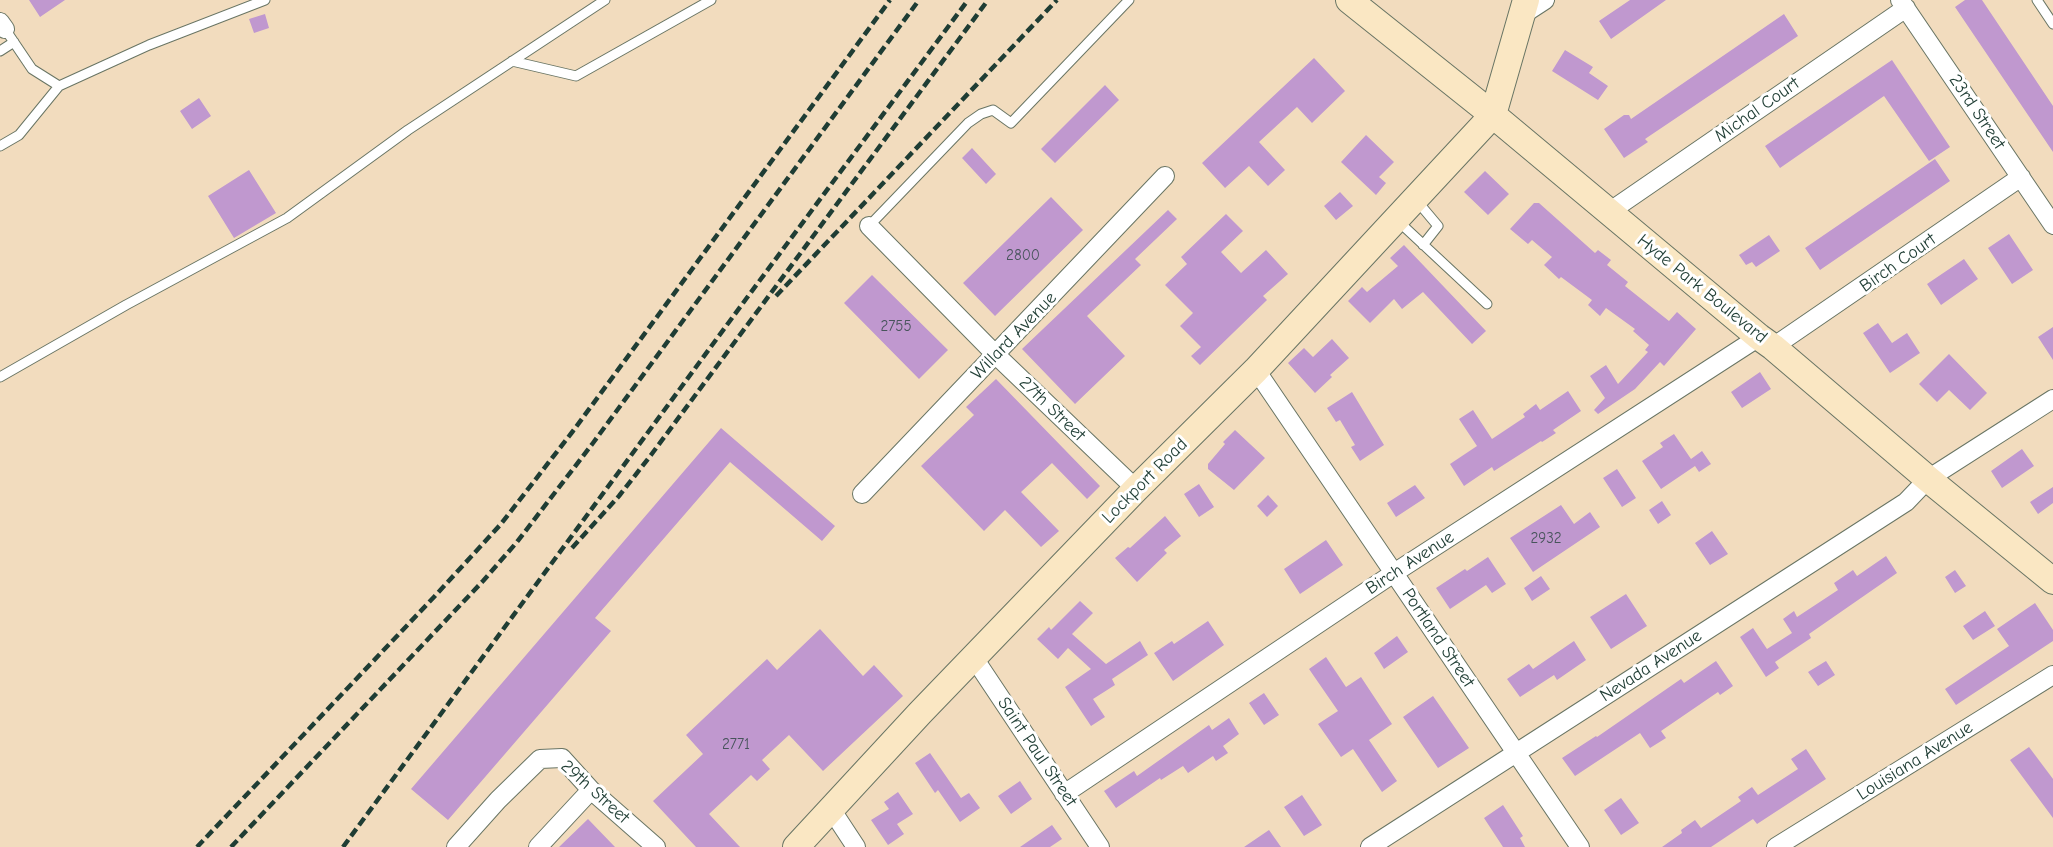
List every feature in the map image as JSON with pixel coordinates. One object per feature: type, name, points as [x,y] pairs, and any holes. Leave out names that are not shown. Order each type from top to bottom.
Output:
[{"type":"street","name":"Hyde Park Boulevard","points":[[1349,0],[1493,115],[2053,581]]},
{"type":"street","points":[[1493,115],[1524,8],[1545,0]]},
{"type":"street","name":"23rd Street","points":[[1903,4],[2053,225]]},
{"type":"street","name":"Michal Court","points":[[1609,212],[1903,4]]},
{"type":"street","name":"Lockport Road","points":[[796,847],[1136,489],[1256,370],[1493,115]]},
{"type":"street","name":"Willard Avenue","points":[[862,494],[1166,176]]},
{"type":"street","name":"Birch Court","points":[[1766,342],[2021,177]]},
{"type":"street","name":"27th Street","points":[[869,226],[996,355],[1136,489]]},
{"type":"street","name":"Birch Avenue","points":[[1064,794],[1394,573],[1766,342]]},
{"type":"street","name":"Portland Street","points":[[1256,370],[1580,847]]},
{"type":"street","name":"Nevada Avenue","points":[[1370,847],[1906,502],[1928,479],[2053,399]]},
{"type":"street","name":"Saint Paul Street","points":[[974,658],[1100,847]]},
{"type":"street","name":"Louisiana Avenue","points":[[1776,847],[2053,675]]},
{"type":"street","name":"29th Street","points":[[456,847],[498,800],[540,759],[561,758],[591,790],[656,847]]},
{"type":"street","points":[[538,847],[591,790]]},
{"type":"street","points":[[831,809],[856,847]]},
{"type":"lane","points":[[0,146],[19,135],[59,86],[149,45],[265,0]]},
{"type":"lane","points":[[0,377],[126,305],[287,218],[408,130],[605,0]]},
{"type":"lane","points":[[512,61],[576,76],[711,0]]},
{"type":"lane","points":[[869,226],[968,123],[981,114],[993,110],[1011,123],[1129,0]]},
{"type":"lane","points":[[2037,0],[2053,24]]},
{"type":"lane","points":[[6,31],[33,69],[59,86]]},
{"type":"lane","points":[[0,51],[6,31]]},
{"type":"lane","points":[[1416,199],[1438,226],[1424,245]]},
{"type":"lane","points":[[1396,219],[1487,304]]},
{"type":"building","points":[[29,0],[65,0],[40,17]]},
{"type":"building","points":[[1630,0],[1666,0],[1611,39],[1599,21]]},
{"type":"building","points":[[1965,0],[1982,0],[2053,106],[2053,152],[1955,7]]},
{"type":"building","points":[[265,14],[269,28],[254,33],[249,19]]},
{"type":"building","points":[[1784,14],[1798,36],[1645,139],[1648,142],[1624,158],[1604,129],[1624,115],[1629,115],[1631,119]]},
{"type":"building","points":[[1565,50],[1593,67],[1589,73],[1608,86],[1598,100],[1552,71]]},
{"type":"building","points":[[1314,58],[1345,91],[1312,123],[1297,107],[1259,142],[1285,170],[1268,186],[1249,166],[1225,188],[1202,163]]},
{"type":"building","points":[[1892,60],[1950,147],[1929,161],[1884,96],[1780,168],[1765,146]]},
{"type":"building","points":[[1105,85],[1119,100],[1055,163],[1041,149]]},
{"type":"building","points":[[199,98],[211,116],[192,129],[180,111]]},
{"type":"building","points":[[1366,135],[1394,162],[1379,177],[1386,183],[1376,195],[1341,162]]},
{"type":"building","points":[[972,148],[996,174],[986,184],[962,158]]},
{"type":"building","points":[[1935,159],[1950,181],[1820,270],[1805,248]]},
{"type":"building","points":[[249,170],[276,213],[234,238],[208,196]]},
{"type":"building","points":[[1485,171],[1509,194],[1488,215],[1464,192]]},
{"type":"building","points":[[1340,192],[1353,206],[1336,220],[1324,206]]},
{"type":"building","points":[[1051,197],[1083,230],[995,316],[963,283]]},
{"type":"building","points":[[1534,203],[1539,203],[1595,253],[1598,250],[1611,260],[1607,265],[1628,282],[1625,286],[1669,321],[1677,312],[1696,329],[1664,366],[1660,362],[1635,389],[1598,414],[1594,410],[1605,398],[1590,376],[1606,365],[1618,384],[1648,352],[1645,350],[1649,345],[1633,331],[1635,329],[1606,308],[1600,316],[1588,305],[1592,300],[1561,277],[1559,279],[1544,265],[1552,257],[1532,240],[1528,244],[1510,229]]},
{"type":"building","points":[[1168,210],[1177,219],[1135,259],[1141,265],[1087,316],[1125,356],[1075,404],[1022,349]]},
{"type":"building","points":[[1226,214],[1243,231],[1221,252],[1241,273],[1266,250],[1288,274],[1263,296],[1267,300],[1200,365],[1191,356],[1201,347],[1180,326],[1193,313],[1165,285],[1187,264],[1181,257]]},
{"type":"building","points":[[2009,234],[2033,270],[2012,284],[1988,248]]},
{"type":"building","points":[[1769,235],[1780,251],[1756,267],[1752,262],[1746,265],[1739,255]]},
{"type":"building","points":[[1404,245],[1486,331],[1472,344],[1423,292],[1402,309],[1394,299],[1370,323],[1348,301],[1362,287],[1367,292],[1398,266],[1390,258]]},
{"type":"building","points":[[1964,259],[1978,279],[1941,305],[1927,284]]},
{"type":"building","points":[[872,275],[948,350],[919,379],[844,303]]},
{"type":"building","points":[[1878,323],[1892,343],[1907,333],[1920,353],[1890,373],[1863,333]]},
{"type":"building","points":[[2053,327],[2053,360],[2038,337]]},
{"type":"building","points":[[1332,339],[1349,358],[1315,393],[1288,363],[1304,348],[1313,357]]},
{"type":"building","points":[[1949,354],[1987,393],[1970,410],[1949,390],[1937,402],[1919,384]]},
{"type":"building","points":[[1760,372],[1771,389],[1742,408],[1731,392]]},
{"type":"building","points":[[996,379],[1100,486],[1087,499],[1052,463],[1021,492],[1059,531],[1041,547],[1005,510],[984,531],[921,466],[974,415],[966,407]]},
{"type":"building","points":[[1568,391],[1581,411],[1553,430],[1556,433],[1542,442],[1494,471],[1492,467],[1464,486],[1450,464],[1477,446],[1459,419],[1473,410],[1492,439],[1525,417],[1523,414],[1536,404],[1540,410]]},
{"type":"building","points":[[1352,392],[1384,445],[1360,461],[1351,447],[1355,445],[1340,420],[1336,422],[1327,408]]},
{"type":"building","points":[[721,428],[835,526],[822,541],[730,462],[595,618],[611,631],[448,820],[411,789]]},
{"type":"building","points":[[1235,430],[1265,458],[1234,490],[1208,469],[1208,464],[1225,444],[1223,442]]},
{"type":"building","points":[[1674,434],[1691,459],[1702,451],[1711,464],[1699,472],[1695,466],[1661,489],[1642,461],[1663,447],[1660,443]]},
{"type":"building","points":[[2022,449],[2034,466],[2002,488],[1991,471]]},
{"type":"building","points":[[1617,469],[1636,498],[1622,507],[1603,478]]},
{"type":"building","points":[[1199,484],[1214,507],[1199,517],[1184,494]]},
{"type":"building","points":[[1415,485],[1425,498],[1396,517],[1387,503]]},
{"type":"building","points":[[2053,487],[2053,503],[2038,514],[2030,502]]},
{"type":"building","points":[[1268,495],[1278,506],[1267,517],[1257,506]]},
{"type":"building","points":[[1662,501],[1671,515],[1658,524],[1649,510]]},
{"type":"building","points":[[1561,505],[1574,524],[1590,512],[1600,527],[1533,572],[1510,538]]},
{"type":"building","points":[[1165,516],[1181,536],[1164,550],[1167,553],[1137,582],[1115,558],[1128,547],[1130,548]]},
{"type":"building","points":[[1712,531],[1728,554],[1710,565],[1695,543]]},
{"type":"building","points":[[1326,540],[1343,565],[1300,594],[1284,569]]},
{"type":"building","points":[[1886,556],[1897,573],[1809,634],[1811,638],[1775,662],[1779,668],[1766,677],[1740,637],[1753,628],[1767,649],[1792,633],[1783,619],[1794,611],[1797,617],[1838,590],[1834,583],[1853,570],[1857,576]]},
{"type":"building","points":[[1488,557],[1506,584],[1492,593],[1486,585],[1450,609],[1436,588]]},
{"type":"building","points":[[1955,570],[1966,586],[1955,593],[1945,577]]},
{"type":"building","points":[[1541,576],[1550,589],[1532,601],[1524,588]]},
{"type":"building","points":[[1626,594],[1647,626],[1611,649],[1590,617]]},
{"type":"building","points":[[1080,601],[1093,613],[1072,634],[1106,664],[1140,641],[1148,655],[1112,679],[1115,685],[1093,699],[1105,717],[1091,726],[1065,687],[1091,669],[1068,648],[1058,659],[1037,639],[1049,627],[1051,630]]},
{"type":"building","points":[[2035,603],[2053,630],[2053,641],[1956,705],[1945,689],[2009,646],[1997,629]]},
{"type":"building","points":[[1985,611],[1995,626],[1973,640],[1963,626]]},
{"type":"building","points":[[1208,621],[1224,645],[1173,681],[1154,653],[1172,641],[1174,644]]},
{"type":"building","points":[[820,629],[863,676],[874,665],[903,696],[823,771],[789,735],[762,760],[770,769],[757,781],[751,775],[709,814],[740,847],[696,847],[653,801],[703,754],[686,735],[767,659],[777,670]]},
{"type":"building","points":[[1397,636],[1408,652],[1384,669],[1374,653]]},
{"type":"building","points":[[1574,641],[1586,660],[1557,680],[1554,675],[1520,697],[1507,679],[1529,664],[1533,669]]},
{"type":"building","points":[[1326,657],[1346,687],[1361,677],[1392,724],[1369,740],[1397,781],[1382,792],[1353,749],[1341,757],[1318,724],[1338,711],[1309,669]]},
{"type":"building","points":[[1716,661],[1733,686],[1720,695],[1718,692],[1661,731],[1666,738],[1650,748],[1640,733],[1575,776],[1562,758],[1597,737],[1681,679],[1684,683]]},
{"type":"building","points":[[1826,661],[1835,675],[1818,686],[1808,672]]},
{"type":"building","points":[[1264,693],[1279,715],[1264,725],[1249,703]]},
{"type":"building","points":[[1433,696],[1469,748],[1438,768],[1403,717]]},
{"type":"building","points":[[1229,718],[1239,734],[1223,746],[1228,753],[1216,761],[1213,756],[1188,773],[1183,766],[1161,780],[1160,778],[1116,808],[1104,791],[1134,771],[1137,776],[1209,725],[1212,730]]},
{"type":"building","points":[[2029,747],[2053,779],[2053,818],[2010,760]]},
{"type":"building","points":[[1806,749],[1826,779],[1757,824],[1753,819],[1711,847],[1662,847],[1682,833],[1681,830],[1695,820],[1701,828],[1741,801],[1738,797],[1752,787],[1758,795],[1798,769],[1791,759]]},
{"type":"building","points":[[930,753],[961,798],[969,793],[980,808],[960,822],[938,790],[935,793],[915,763]]},
{"type":"building","points":[[1020,781],[1032,799],[1011,814],[998,796]]},
{"type":"building","points":[[898,792],[913,814],[897,824],[904,834],[888,845],[871,820],[889,809],[884,802]]},
{"type":"building","points":[[1302,795],[1322,825],[1304,836],[1284,807]]},
{"type":"building","points":[[1621,798],[1639,823],[1621,835],[1604,810]]},
{"type":"building","points":[[1503,805],[1523,836],[1520,838],[1525,847],[1503,847],[1484,818]]},
{"type":"building","points":[[588,819],[615,847],[559,847]]},
{"type":"building","points":[[1052,825],[1062,839],[1050,847],[1020,847]]},
{"type":"building","points":[[1269,830],[1281,847],[1244,847]]},
{"type":"railway","points":[[197,847],[501,524],[573,431],[890,0]]},
{"type":"railway","points":[[231,847],[483,581],[517,542],[593,443],[919,0]]},
{"type":"railway","points":[[343,847],[968,0]]},
{"type":"railway","points":[[572,548],[619,496],[651,455],[988,0]]},
{"type":"railway","points":[[776,296],[1057,0]]}]
